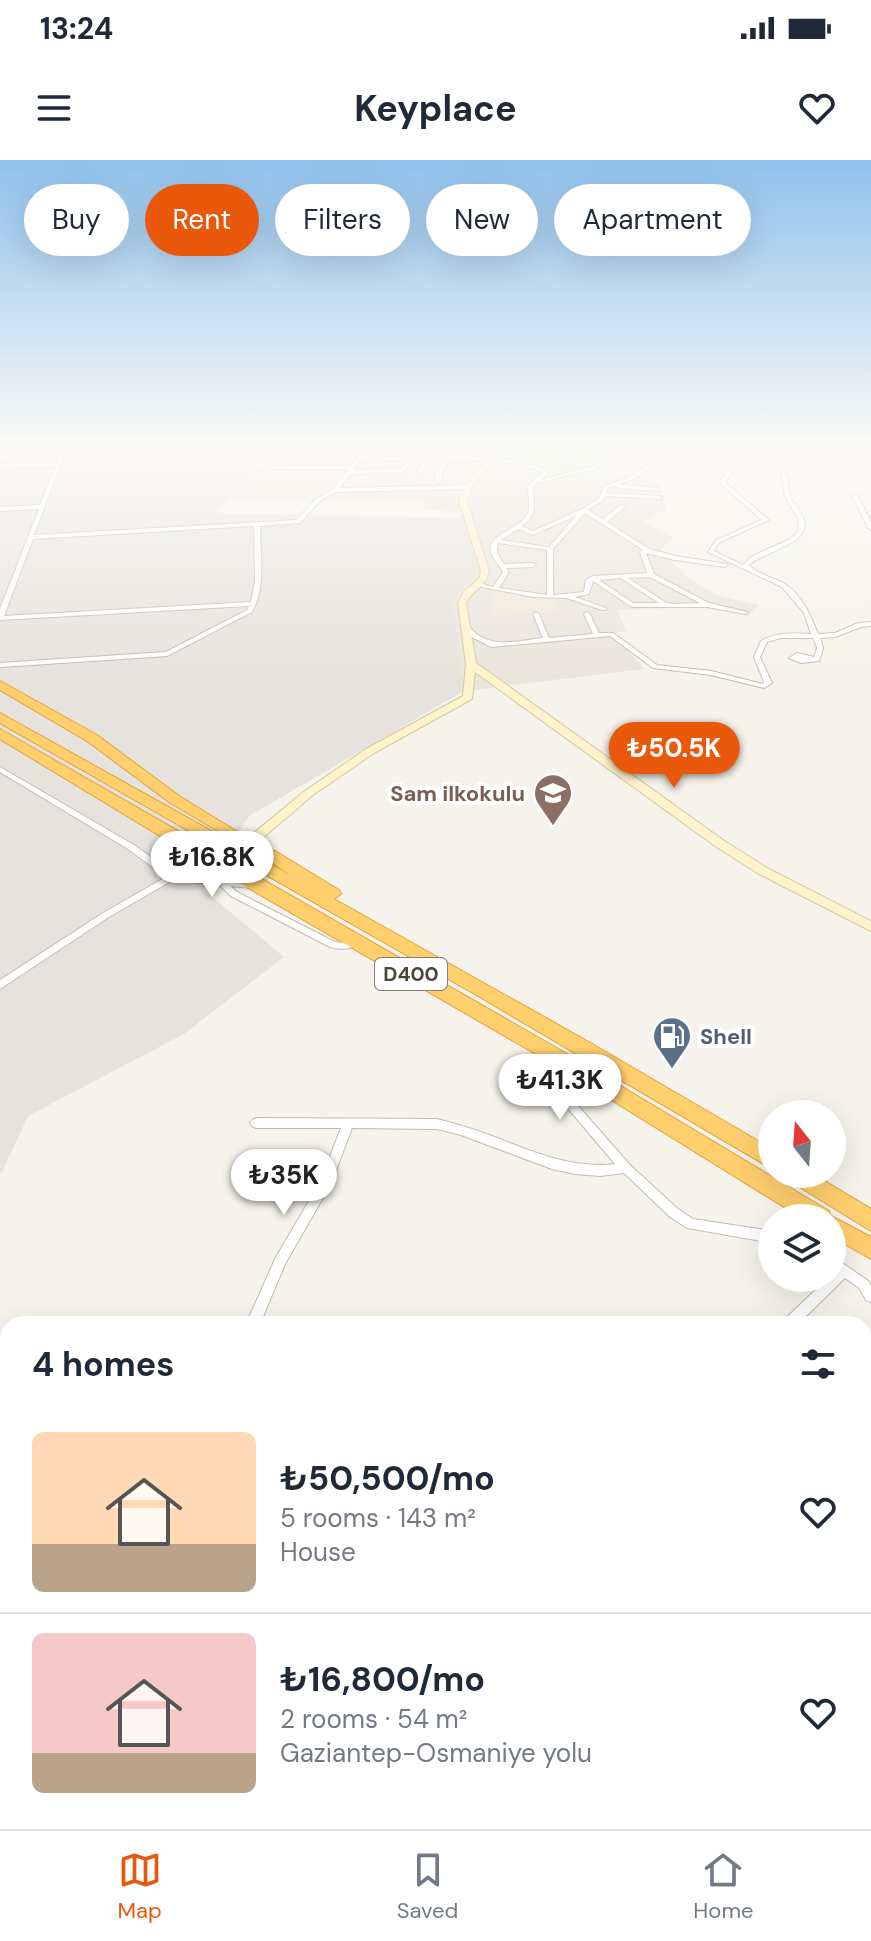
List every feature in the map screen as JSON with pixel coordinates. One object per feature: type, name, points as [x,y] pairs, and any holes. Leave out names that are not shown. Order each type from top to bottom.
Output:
[{"type":"highway","points":[[0,685],[92,738],[174,799],[311,878],[356,910],[373,930]]},
{"type":"highway","name":"D400","points":[[0,708],[194,820],[218,840]]},
{"type":"highway","name":"D400","points":[[0,717],[758,1152]]},
{"type":"highway","name":"D400","points":[[0,733],[255,885],[562,1060],[798,1204]]},
{"type":"highway","name":"D400","points":[[0,743],[168,839],[204,855]]},
{"type":"highway","points":[[818,1188],[871,1221]]},
{"type":"highway","points":[[846,1234],[871,1249]]},
{"type":"street","points":[[36,523],[0,618],[255,604]]},
{"type":"street","points":[[31,537],[289,523]]},
{"type":"street","points":[[249,843],[309,793],[370,751],[468,697],[471,664],[463,598],[479,585],[485,571],[470,523]]},
{"type":"street","points":[[495,589],[505,576],[495,554],[497,541],[522,523]]},
{"type":"street","points":[[518,527],[533,533],[555,523]]},
{"type":"street","points":[[550,595],[550,549],[575,523]]},
{"type":"street","points":[[604,523],[647,550],[675,558],[734,565]]},
{"type":"street","points":[[763,523],[718,541],[711,552],[716,557],[784,586],[794,596],[807,613],[820,648],[817,660]]},
{"type":"street","points":[[753,573],[746,565],[752,557],[794,541],[800,535],[802,523]]},
{"type":"street","points":[[0,665],[167,654],[250,611],[255,604],[257,526]]},
{"type":"street","points":[[497,541],[550,549]]},
{"type":"street","points":[[647,550],[643,552],[651,575]]},
{"type":"street","points":[[502,566],[533,565]]},
{"type":"street","points":[[2,575],[15,574]]},
{"type":"street","points":[[568,598],[587,593],[589,580],[593,578],[651,575],[707,605]]},
{"type":"street","points":[[593,578],[632,605],[707,605],[745,612]]},
{"type":"street","points":[[624,578],[668,605]]},
{"type":"street","points":[[479,585],[568,598],[604,609]]},
{"type":"street","points":[[230,606],[240,616]]},
{"type":"street","points":[[536,614],[547,640]]},
{"type":"street","points":[[587,614],[597,636]]},
{"type":"street","points":[[465,625],[472,635],[491,645],[611,634],[655,667],[711,673],[764,686],[768,683],[757,657],[764,641],[782,634],[838,634],[854,624],[871,624]]},
{"type":"street","points":[[471,664],[719,843],[763,871],[871,927]]},
{"type":"street","points":[[0,769],[131,847],[172,877],[255,885]]},
{"type":"street","points":[[0,985],[106,915],[172,877]]},
{"type":"street","points":[[223,884],[234,894],[333,945],[345,946],[355,942]]},
{"type":"street","points":[[562,1060],[553,1079],[559,1094],[626,1168],[674,1213],[691,1224],[758,1235]]},
{"type":"street","points":[[256,1123],[437,1124],[475,1133],[564,1169],[589,1173],[626,1168]]},
{"type":"street","points":[[256,1316],[280,1261],[325,1184],[348,1125]]},
{"type":"street","points":[[846,1272],[863,1284],[871,1296]]},
{"type":"street","points":[[797,1316],[822,1292]]},
{"type":"shaded area","points":[[0,523],[464,523],[478,572],[453,601],[464,691],[249,816],[204,890],[284,957],[184,1034],[28,1116],[0,1176]]},
{"type":"shaded area","points":[[462,523],[646,523],[673,538],[660,550],[688,578],[716,595],[759,605],[748,616],[707,607],[617,610],[626,631],[614,633],[644,669],[464,691],[453,601],[469,585]]},
{"type":"shaded area","points":[[493,592],[552,594],[560,611],[491,616]]},
{"type":"place","name":"Sam ilkokulu","points":[[553,827]]},
{"type":"place","name":"Shell","points":[[672,1070]]}]
